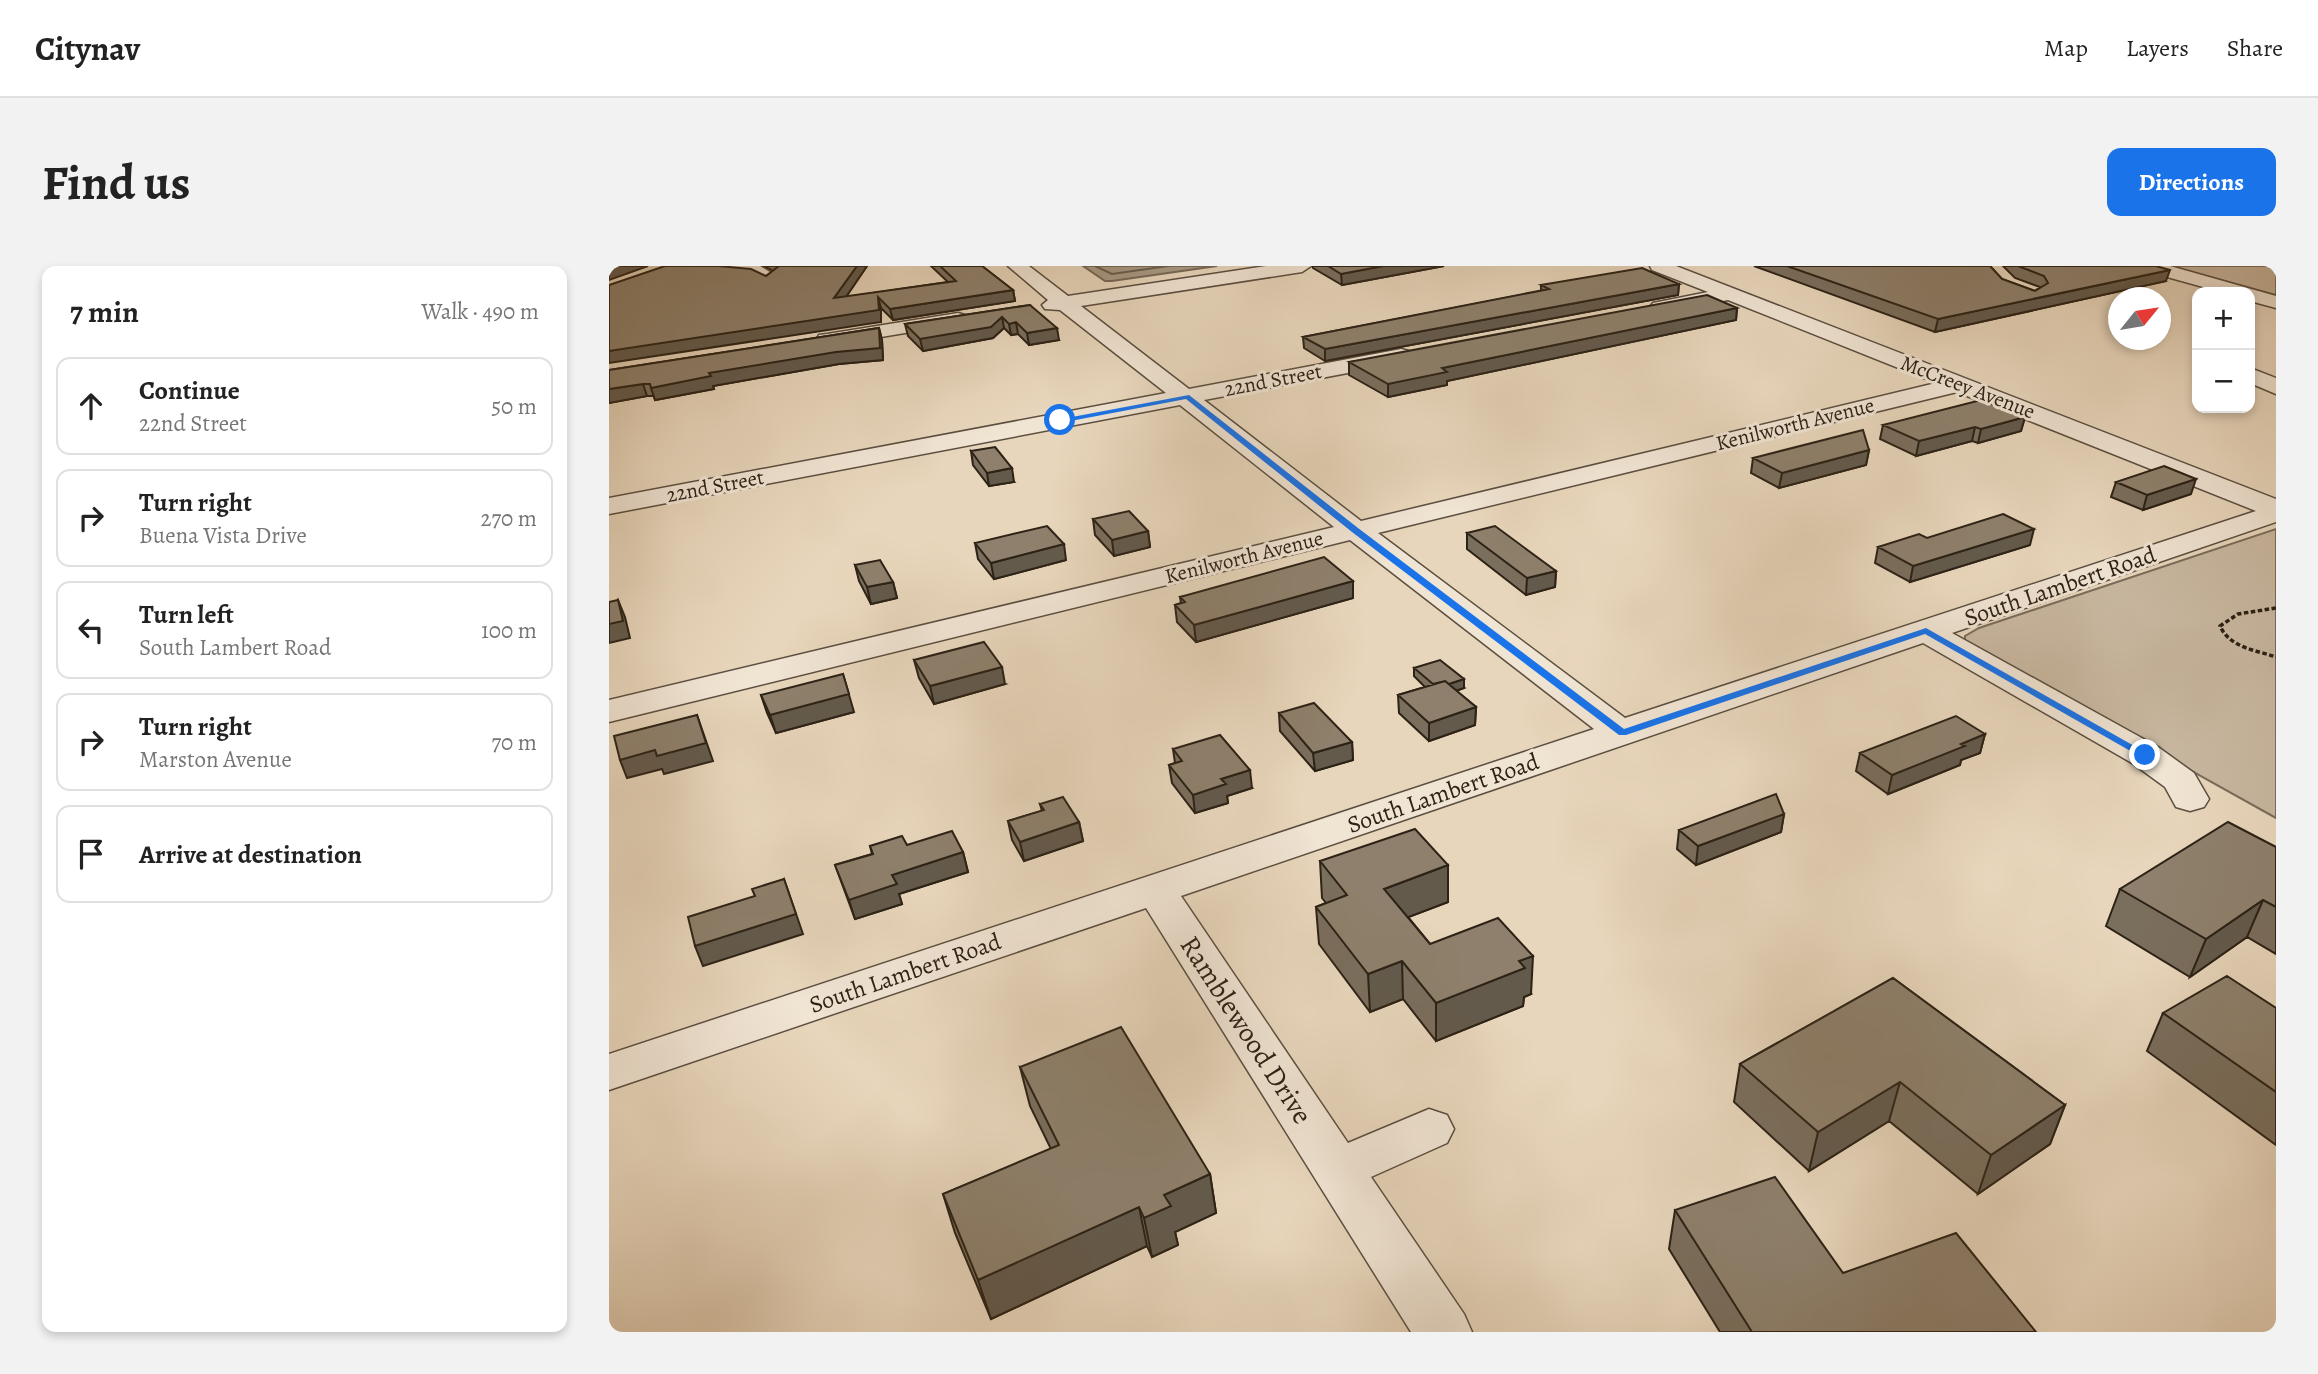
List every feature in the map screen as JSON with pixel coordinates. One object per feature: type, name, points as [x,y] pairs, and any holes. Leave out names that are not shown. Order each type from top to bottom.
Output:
[{"type":"street","points":[[698,266],[760,272],[770,278]]},
{"type":"street","points":[[1017,266],[1067,302],[1355,530],[1622,733]]},
{"type":"street","points":[[1033,308],[1302,266]]},
{"type":"street","name":"McCreey Avenue","points":[[1659,266],[2276,511]]},
{"type":"street","points":[[2149,266],[2224,287]]},
{"type":"street","points":[[1635,312],[1730,294]]},
{"type":"street","points":[[2255,296],[2276,302]]},
{"type":"street","points":[[802,344],[980,316]]},
{"type":"street","name":"22nd Street","points":[[609,506],[1418,353]]},
{"type":"street","points":[[2255,367],[2276,387]]},
{"type":"street","name":"Kenilworth Avenue","points":[[609,711],[1960,384]]},
{"type":"street","name":"South Lambert Road","points":[[609,1072],[2276,511]]},
{"type":"street","points":[[1926,631],[2145,755],[2181,781],[2190,799]]},
{"type":"street","name":"Ramblewood Drive","points":[[1155,889],[1443,1332]]},
{"type":"street","points":[[1337,1170],[1429,1129]]},
{"type":"path","points":[[2276,608],[2236,615],[2225,619],[2220,625],[2223,634],[2232,641],[2276,657]]},
{"type":"shaded area","points":[[2171,266],[2276,266],[2276,295],[2255,287]]},
{"type":"shaded area","points":[[2276,529],[2276,818],[1973,649],[1965,641],[1965,636],[1979,628]]},
{"type":"water","points":[[1083,266],[1217,266],[1105,281]]},
{"type":"building","points":[[665,266],[751,269],[766,276],[779,266],[857,266],[834,298],[956,281],[940,266],[982,266],[1013,290],[890,309],[878,297],[879,310],[609,351],[609,285]]},
{"type":"building","points":[[1328,266],[1383,266],[1341,274]]},
{"type":"building","points":[[1787,266],[1990,266],[2002,279],[2035,291],[2048,283],[2044,276],[2018,266],[2156,266],[2170,270],[1938,319]]},
{"type":"building","points":[[1642,268],[1679,284],[1325,349],[1303,337],[1549,289],[1541,285]]},
{"type":"building","points":[[1707,295],[1737,308],[1442,368],[1447,372],[1388,384],[1349,362]]},
{"type":"building","points":[[1030,305],[1057,328],[1027,333],[1016,322],[1009,324],[1002,317],[991,327],[920,339],[905,324]]},
{"type":"building","points":[[879,328],[880,348],[836,352],[709,373],[711,376],[651,388],[650,384],[643,384],[609,389],[609,370]]},
{"type":"building","points":[[1981,400],[2025,417],[1919,441],[1883,425]]},
{"type":"building","points":[[1863,430],[1869,450],[1782,473],[1753,458]]},
{"type":"building","points":[[995,447],[1012,468],[987,473],[971,451]]},
{"type":"building","points":[[2164,466],[2196,479],[2147,495],[2116,482]]},
{"type":"building","points":[[1129,511],[1148,531],[1112,540],[1093,519]]},
{"type":"building","points":[[2003,514],[2034,529],[1913,566],[1878,547],[1919,534],[1927,538]]},
{"type":"building","points":[[1047,526],[1064,544],[991,563],[975,543]]},
{"type":"building","points":[[1495,526],[1556,571],[1527,578],[1467,533]]},
{"type":"building","points":[[1324,557],[1353,581],[1194,625],[1175,605],[1185,602],[1180,597]]},
{"type":"building","points":[[880,560],[893,582],[867,587],[855,565]]},
{"type":"building","points":[[618,600],[623,621],[609,624],[609,602]]},
{"type":"building","points":[[984,642],[1002,667],[930,686],[914,660]]},
{"type":"building","points":[[1440,660],[1464,679],[1449,684],[1445,681],[1433,684],[1414,668]]},
{"type":"building","points":[[843,674],[849,694],[770,715],[761,695]]},
{"type":"building","points":[[1445,681],[1476,707],[1429,723],[1398,695]]},
{"type":"building","points":[[1314,703],[1352,742],[1313,753],[1279,713]]},
{"type":"building","points":[[697,715],[706,743],[657,756],[655,750],[620,760],[614,736]]},
{"type":"building","points":[[1956,716],[1985,734],[1961,744],[1965,746],[1892,775],[1860,753]]},
{"type":"building","points":[[1220,735],[1250,770],[1221,779],[1226,784],[1193,795],[1169,765],[1182,761],[1173,749]]},
{"type":"building","points":[[1776,794],[1784,814],[1698,846],[1679,830]]},
{"type":"building","points":[[1063,797],[1079,822],[1020,842],[1008,821],[1044,810],[1040,804]]},
{"type":"building","points":[[2228,822],[2276,847],[2276,907],[2263,900],[2206,939],[2120,889]]},
{"type":"building","points":[[1415,829],[1448,865],[1384,889],[1430,944],[1498,918],[1533,956],[1519,961],[1525,968],[1436,1003],[1402,961],[1368,974],[1316,907],[1347,895],[1320,861]]},
{"type":"building","points":[[952,831],[963,852],[892,875],[897,884],[849,900],[835,865],[873,854],[870,846],[902,836],[907,845]]},
{"type":"building","points":[[784,879],[796,914],[695,946],[688,917],[755,896],[752,889]]},
{"type":"building","points":[[2227,976],[2276,1008],[2276,1092],[2163,1013]]},
{"type":"building","points":[[1893,978],[2065,1105],[1991,1155],[1900,1082],[1818,1132],[1740,1064]]},
{"type":"building","points":[[1121,1027],[1210,1174],[1164,1195],[1171,1206],[1144,1218],[1139,1207],[978,1280],[943,1194],[1059,1145],[1020,1067]]},
{"type":"building","points":[[1775,1177],[1843,1273],[1956,1233],[2036,1332],[1752,1332],[1675,1210]]},
{"type":"route","points":[[1060,420],[1187,396],[1355,530],[1622,733],[1926,631],[2145,755]]}]
